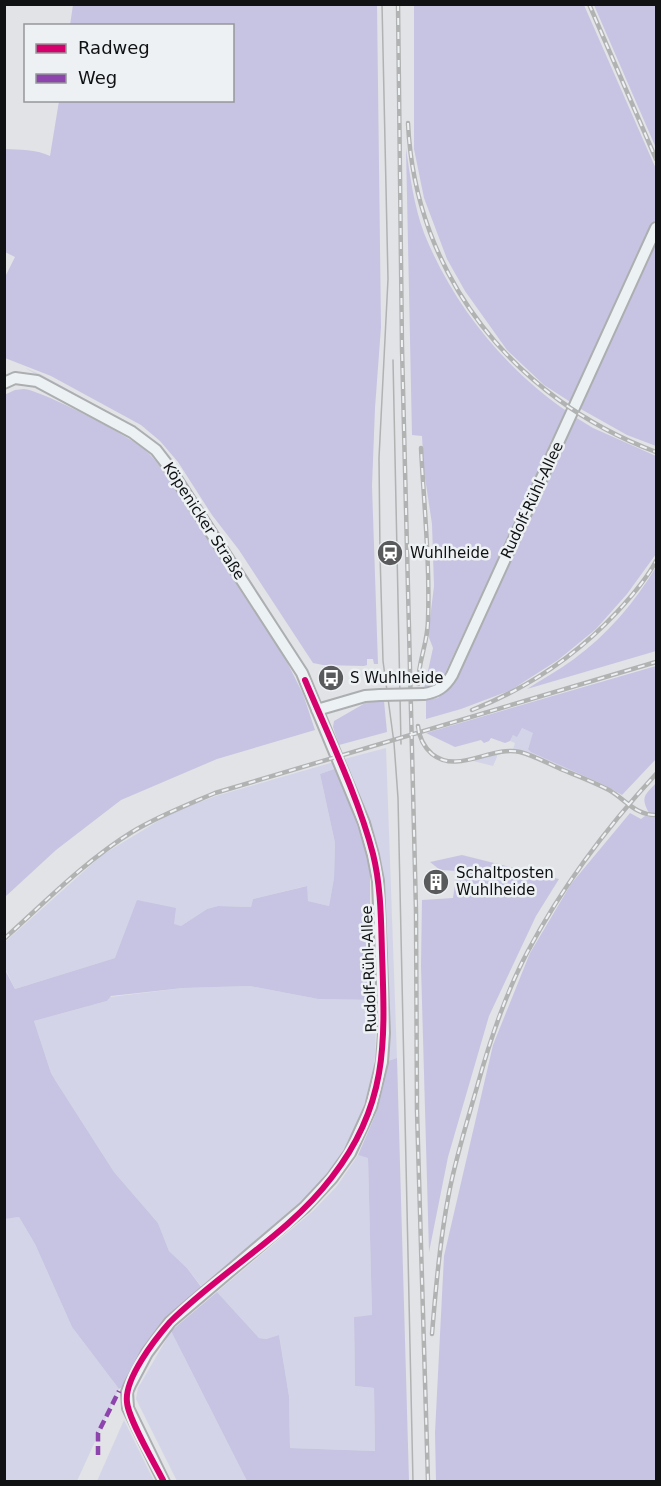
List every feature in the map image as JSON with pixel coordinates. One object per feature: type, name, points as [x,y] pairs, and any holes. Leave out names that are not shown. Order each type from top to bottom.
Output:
[{"type":"main road","name":"Rudolf-Rühl-Allee","points":[[164,1482],[128,1408],[127,1392],[147,1353],[170,1322],[305,1207],[332,1178],[350,1153],[362,1130],[377,1086],[382,1062],[384,1033],[378,881],[364,823],[317,710],[365,696],[435,692],[442,688],[452,675],[657,228]]},
{"type":"main road","name":"Köpenicker Straße","points":[[4,383],[15,378],[37,381],[132,432],[156,450],[174,474],[302,673],[317,710]]},
{"type":"shaded area","name":"Wuhlheide","points":[[73,5],[377,5],[381,327],[372,486],[378,664],[374,664],[373,659],[367,659],[367,665],[364,666],[313,663],[239,550],[212,515],[178,462],[160,441],[141,425],[51,376],[5,358],[5,277],[15,257],[5,252],[5,149],[33,151],[50,156],[59,102],[234,102],[234,24],[70,24]]},
{"type":"shaded area","points":[[414,5],[584,5],[656,169],[656,218],[572,403],[544,385],[507,350],[465,291],[447,259],[424,198],[414,149]]},
{"type":"shaded area","points":[[594,5],[656,5],[656,148]]},
{"type":"shaded area","name":"Wuhlheide","points":[[406,148],[413,191],[424,233],[449,285],[483,333],[502,355],[545,395],[568,412],[491,582],[487,583],[445,673],[436,684],[424,689],[433,648],[428,635],[434,586],[432,524],[424,471],[422,436],[412,435]]},
{"type":"shaded area","points":[[656,237],[656,446],[627,435],[579,408]]},
{"type":"shaded area","points":[[25,368],[42,375],[105,410],[98,409]]},
{"type":"shaded area","points":[[24,389],[48,397],[102,423],[141,447],[156,462],[286,660],[303,694],[315,730],[217,759],[121,800],[56,850],[5,897],[4,395]]},
{"type":"shaded area","name":"Wuhlheide","points":[[575,417],[593,428],[656,456],[656,554],[627,594],[596,629],[558,660],[511,690],[461,709],[426,719],[426,700],[438,698],[453,682]]},
{"type":"shaded area","points":[[656,567],[656,651],[527,689],[586,650],[609,629],[630,605]]},
{"type":"shaded area","points":[[656,666],[656,759],[622,795],[531,752],[528,749],[533,733],[522,728],[517,737],[513,735],[510,741],[505,743],[491,738],[484,743],[481,740],[455,747],[426,733]]},
{"type":"shaded area","points":[[384,701],[387,732],[339,745],[333,727],[334,721],[367,702]]},
{"type":"shaded area","points":[[522,728],[534,733],[528,748],[606,787],[531,754],[513,749],[515,743],[510,741],[513,735]]},
{"type":"shaded area","points":[[386,748],[397,1058],[388,1061],[390,1028],[386,972],[387,944],[379,860],[368,818],[344,759]]},
{"type":"shaded area","points":[[497,753],[493,766],[473,761]]},
{"type":"shaded area","points":[[334,762],[337,768],[320,774],[335,843],[334,878],[329,906],[308,901],[306,886],[253,899],[251,907],[218,906],[207,909],[181,926],[174,925],[115,958],[15,989],[5,968],[5,942],[102,855],[173,812],[216,796]]},
{"type":"shaded area","points":[[337,768],[360,824],[370,865],[370,989],[375,1000],[318,999],[250,986],[183,988],[111,996],[107,1001],[34,1021],[51,1073],[57,1083],[114,1172],[158,1223],[169,1251],[187,1268],[202,1288],[157,1332],[131,1371],[124,1386],[119,1389],[72,1327],[35,1244],[19,1217],[5,1219],[4,968],[15,989],[115,958],[137,900],[176,908],[174,924],[181,926],[207,909],[218,906],[251,907],[253,899],[307,886],[308,901],[329,906],[334,878],[335,843],[320,774]]},
{"type":"shaded area","points":[[656,783],[656,813],[649,813],[644,800]]},
{"type":"shaded area","points":[[630,813],[641,819],[645,816],[656,817],[656,1481],[436,1481],[435,1433],[444,1256],[493,1045],[530,953],[571,884]]},
{"type":"shaded area","points":[[462,855],[559,879],[536,916],[489,1016],[448,1157],[429,1252],[421,966],[422,900],[453,898],[457,871],[440,870],[430,862]]},
{"type":"shaded area","points":[[250,986],[318,999],[375,1000],[375,1062],[357,1124],[342,1154],[322,1180],[273,1228],[201,1286],[187,1268],[169,1251],[158,1223],[114,1172],[57,1083],[51,1073],[34,1021],[107,1001],[110,997],[183,988]]},
{"type":"shaded area","points":[[397,1058],[409,1481],[247,1481],[171,1331],[217,1292],[259,1338],[266,1339],[279,1335],[289,1396],[290,1448],[375,1451],[374,1388],[355,1386],[354,1317],[372,1315],[368,1158],[358,1155],[377,1111],[388,1061]]},
{"type":"shaded area","points":[[358,1155],[368,1157],[372,1316],[354,1317],[355,1386],[374,1388],[375,1451],[290,1448],[289,1396],[279,1335],[266,1339],[259,1338],[217,1292],[313,1211],[337,1186]]},
{"type":"shaded area","points":[[19,1217],[35,1244],[72,1327],[119,1389],[77,1481],[5,1481],[4,1219]]},
{"type":"shaded area","points":[[171,1331],[247,1481],[177,1481],[136,1399],[138,1388]]},
{"type":"shaded area","points":[[124,1420],[154,1481],[97,1481]]},
{"type":"tram line","points":[[382,4],[388,279],[379,458],[380,553],[383,661],[394,743],[398,798],[413,1482]]},
{"type":"tram line","points":[[393,360],[401,744]]},
{"type":"railway","points":[[398,4],[402,348],[416,911],[417,1111],[428,1482]]},
{"type":"railway","points":[[589,4],[656,159]]},
{"type":"railway","points":[[408,123],[415,179],[430,232],[452,281],[482,325],[517,365],[559,400],[605,429],[656,452]]},
{"type":"railway","points":[[418,684],[428,628],[421,448]]},
{"type":"railway","points":[[472,710],[513,692],[568,657],[628,600],[656,561]]},
{"type":"railway","points":[[4,939],[66,882],[115,843],[142,826],[183,806],[215,793],[656,662]]},
{"type":"railway","points":[[418,726],[420,738],[426,748],[442,760],[464,761],[498,752],[520,752],[603,787],[642,813],[656,815]]},
{"type":"railway","points":[[432,1334],[441,1246],[452,1180],[482,1069],[505,1001],[528,951],[555,904],[603,836],[656,774]]},
{"type":"marked path","points":[[98,1455],[98,1433],[119,1391]]},
{"type":"cycle path","points":[[164,1482],[129,1410],[127,1393],[135,1371],[170,1322],[275,1235],[314,1198],[332,1177],[351,1150],[364,1123],[374,1097],[380,1070],[383,1043],[383,985],[380,903],[376,866],[367,832],[351,788],[305,680]]},
{"type":"place","name":"Wuhlheide","points":[[390,553]]},
{"type":"place","name":"S Wuhlheide","points":[[331,678]]},
{"type":"place","name":"Schaltposten Wuhlheide","points":[[436,882]]}]
